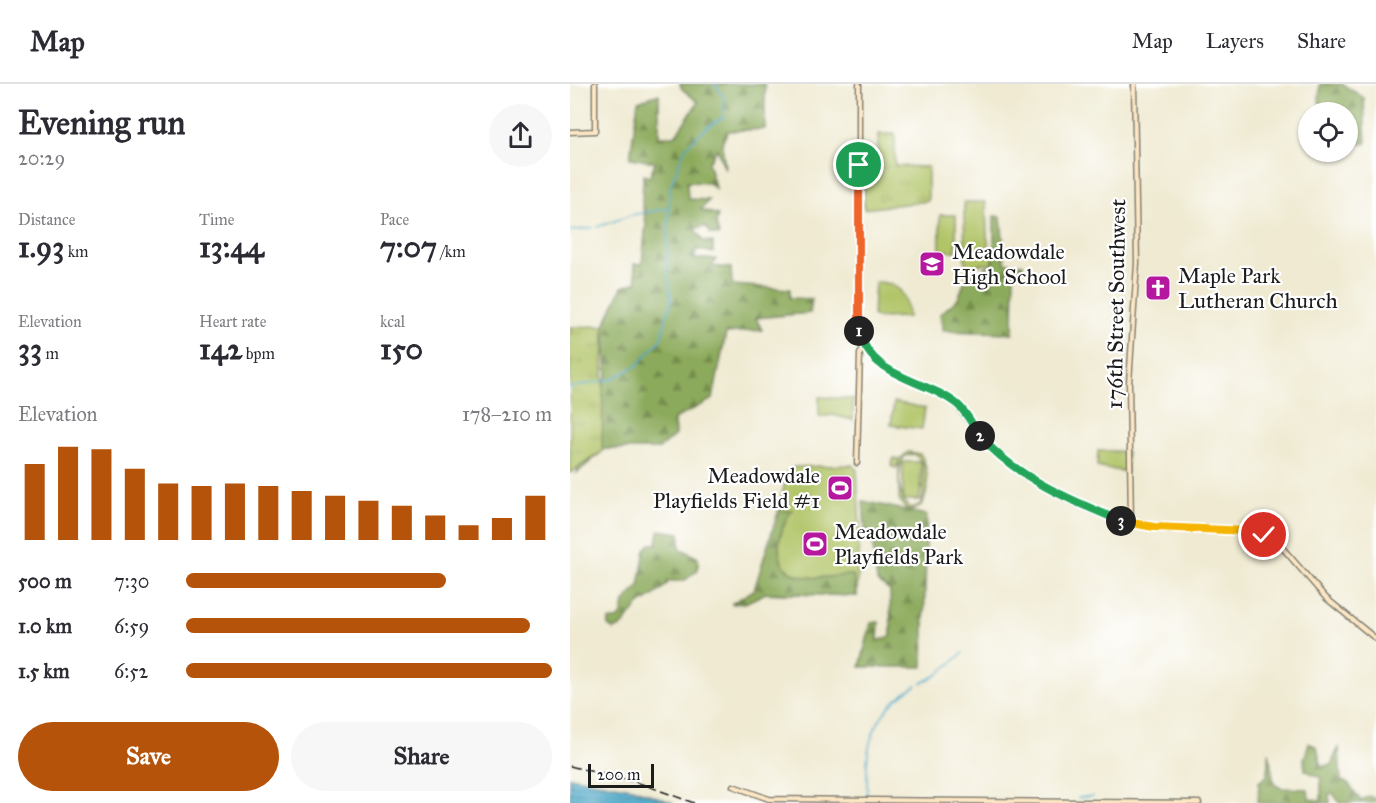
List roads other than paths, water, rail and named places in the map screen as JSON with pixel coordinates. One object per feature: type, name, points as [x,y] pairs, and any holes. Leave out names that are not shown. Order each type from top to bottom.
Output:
[{"type":"street","points":[[570,132],[595,131],[595,84]]},
{"type":"street","points":[[859,84],[859,326],[864,344],[885,368],[942,394],[957,404],[986,443],[1056,494],[1131,524],[1257,534],[1280,545],[1326,598],[1376,639]]},
{"type":"street","name":"176th Street Southwest","points":[[1131,524],[1128,383],[1137,263],[1134,84]]},
{"type":"street","points":[[857,463],[860,354],[864,344]]},
{"type":"street","points":[[733,786],[769,799],[1199,803]]},
{"type":"water","points":[[570,777],[632,788],[674,803],[570,803]]},
{"type":"waterway","points":[[570,388],[612,379],[638,365],[661,339],[671,301],[667,261],[670,187],[685,148],[706,128],[724,117],[724,98],[715,84]]},
{"type":"waterway","points":[[632,215],[669,208]]},
{"type":"waterway","points":[[597,227],[629,216]]},
{"type":"waterway","points":[[570,231],[593,228]]},
{"type":"waterway","points":[[922,683],[937,675],[963,653]]},
{"type":"waterway","points":[[866,797],[868,751],[875,728],[888,708],[917,685]]},
{"type":"waterway","points":[[1078,798],[1093,796]]},
{"type":"railway","points":[[570,766],[642,784],[694,803]]},
{"type":"place","name":"Meadowdale High School","points":[[932,264]]},
{"type":"place","name":"Maple Park Lutheran Church","points":[[1158,288]]},
{"type":"place","name":"Meadowdale Playfields Field #1","points":[[840,488]]},
{"type":"place","name":"Meadowdale Playfields Park","points":[[815,544]]}]
